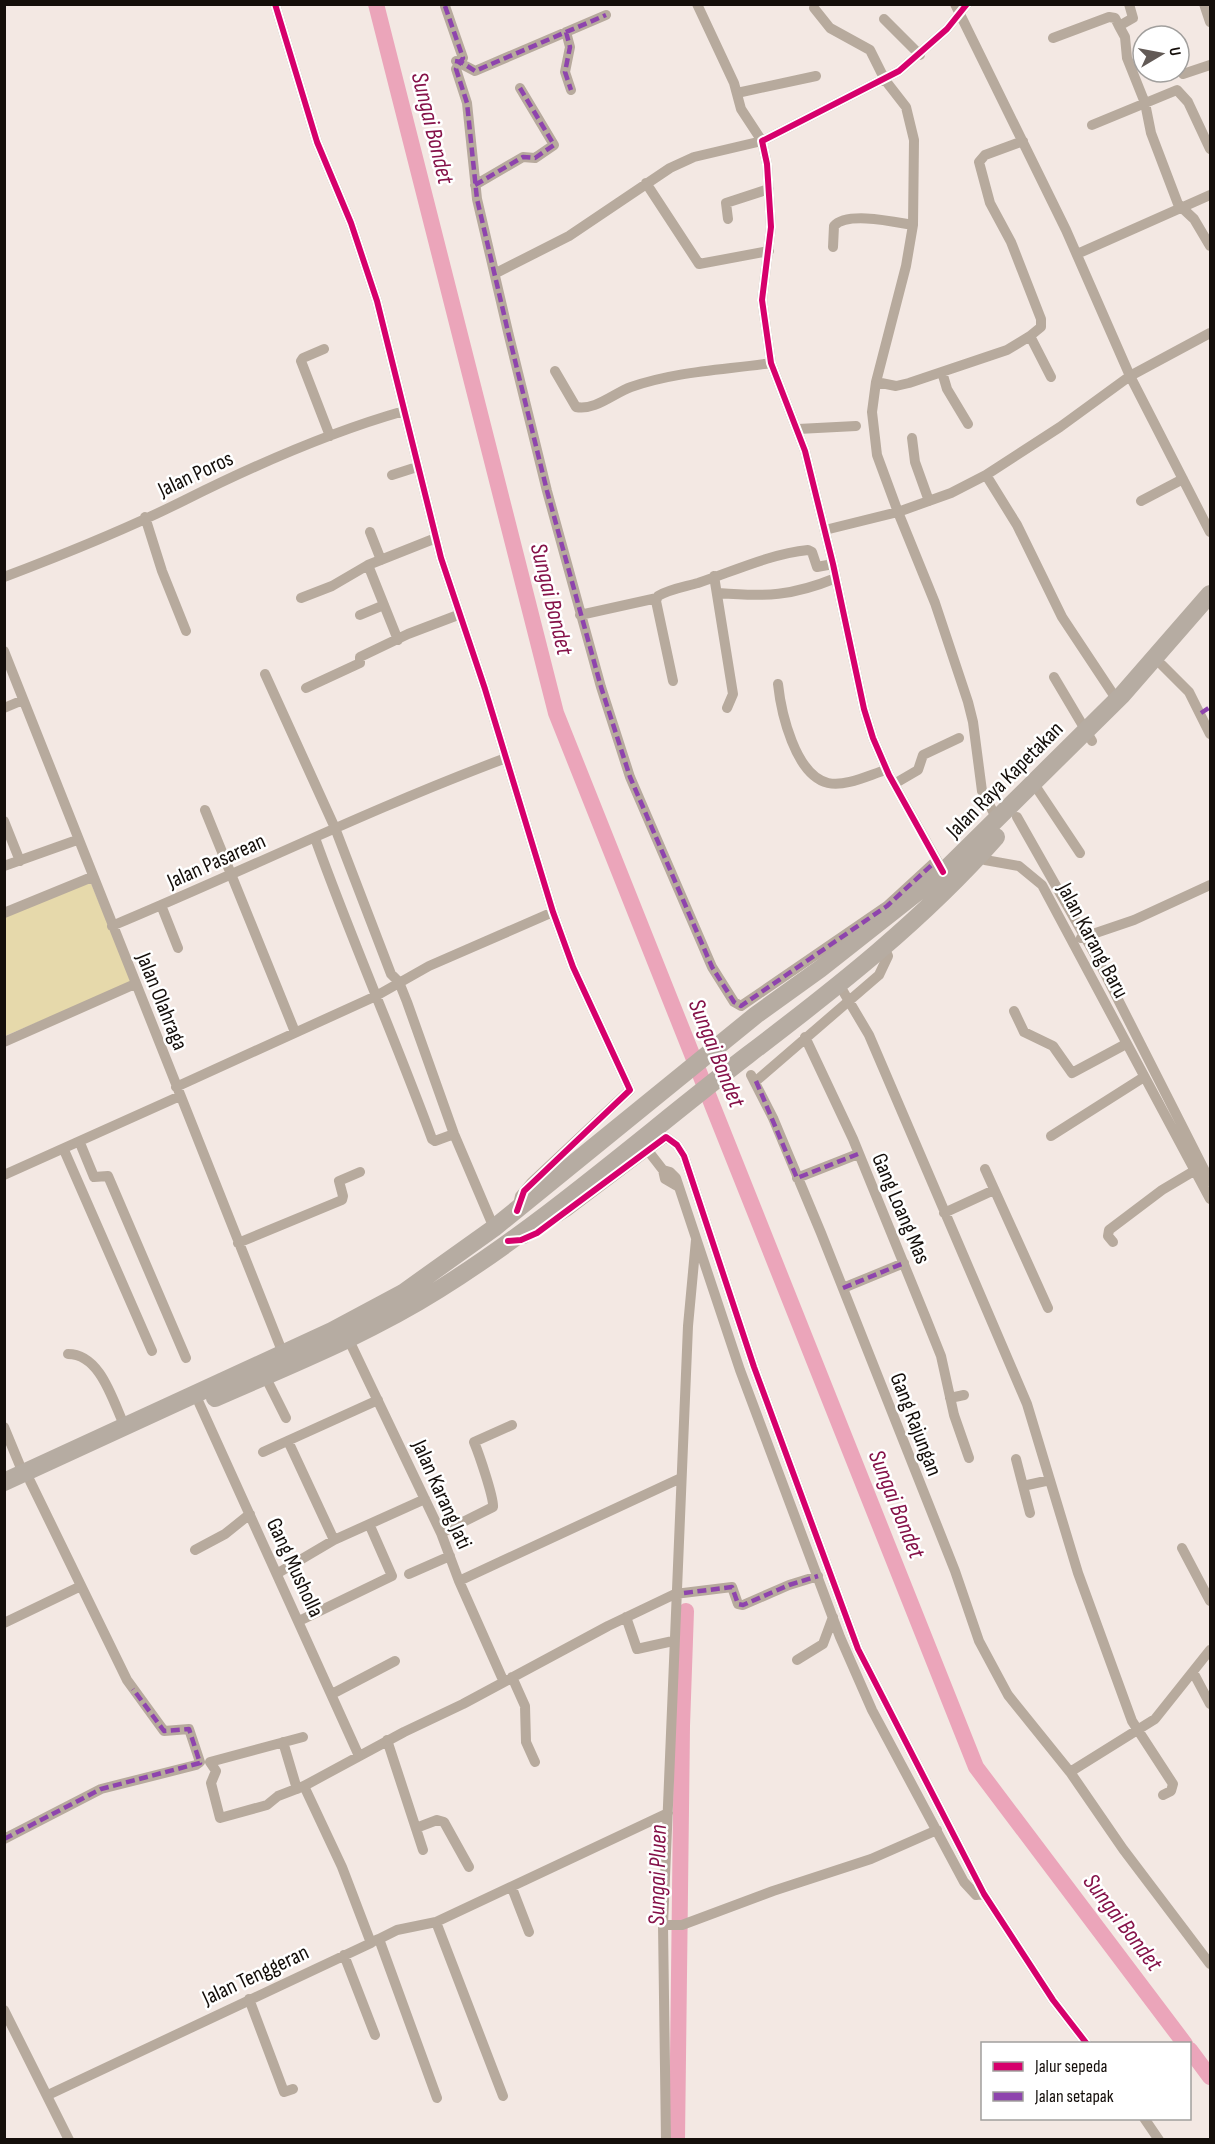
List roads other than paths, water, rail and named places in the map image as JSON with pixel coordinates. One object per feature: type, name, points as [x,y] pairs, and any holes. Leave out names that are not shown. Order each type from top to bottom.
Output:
[{"type":"highway","name":"Jalan Raya Kapetakan","points":[[1089,737],[1117,700],[1153,671],[1210,594]]},
{"type":"highway","name":"Jalan Raya Kapetakan","points":[[345,1332],[517,1211],[940,866],[973,854],[1210,612]]},
{"type":"highway","name":"Jalan Raya Kapetakan","points":[[997,829],[1017,817],[1038,789]]},
{"type":"highway","points":[[4,1482],[33,1474],[438,1290],[595,1178],[666,1122],[749,1073],[845,992],[884,947],[973,854]]},
{"type":"highway","points":[[4,1493],[33,1474],[124,1426],[265,1376],[285,1359]]},
{"type":"street","points":[[275,4],[317,142],[351,223],[377,301],[417,467],[458,615],[506,758],[553,912],[573,966],[630,1090],[524,1191],[517,1211]]},
{"type":"street","points":[[445,6],[463,58],[457,62],[456,69],[467,103],[475,185],[547,491],[580,615],[630,777],[712,966],[737,1006],[741,1006],[887,906],[940,866],[886,770],[864,710],[833,564],[798,429],[771,363],[762,300],[769,251],[769,189],[762,141],[741,109],[737,93],[697,4]]},
{"type":"street","points":[[496,273],[569,236],[646,183],[694,157],[762,141],[885,80],[920,55],[947,29],[956,9],[967,4]]},
{"type":"street","points":[[1119,26],[1133,18],[1130,4]]},
{"type":"street","points":[[1204,4],[1210,22]]},
{"type":"street","points":[[814,8],[830,28],[870,50],[885,80],[906,107],[909,116],[914,140],[911,225],[906,266],[876,382],[873,436],[895,512],[935,603],[968,702],[982,790],[997,829]]},
{"type":"street","points":[[956,9],[974,38],[1077,254],[1130,376],[1210,532]]},
{"type":"street","points":[[457,62],[471,70],[478,70],[606,15]]},
{"type":"street","points":[[1053,38],[1109,17],[1115,18],[1125,37],[1127,58],[1145,103],[1151,133],[1180,207],[1194,219],[1210,246]]},
{"type":"street","points":[[884,19],[920,55]]},
{"type":"street","points":[[566,32],[570,46],[565,72],[571,90]]},
{"type":"street","points":[[1191,71],[1210,65]]},
{"type":"street","points":[[737,93],[816,76]]},
{"type":"street","points":[[475,185],[523,157],[535,158],[554,145],[520,88]]},
{"type":"street","points":[[1092,125],[1177,90],[1188,102],[1210,149]]},
{"type":"street","points":[[876,382],[896,386],[942,372],[1007,350],[1041,327],[1041,319],[1011,242],[990,203],[979,162],[985,155],[1023,141]]},
{"type":"street","points":[[646,183],[699,264],[769,251]]},
{"type":"street","points":[[728,219],[726,203],[769,189]]},
{"type":"street","points":[[1077,254],[1210,195]]},
{"type":"street","points":[[833,248],[834,226],[841,221],[864,218],[911,225]]},
{"type":"street","points":[[825,530],[929,501],[986,475],[1053,432],[1130,376],[1210,333]]},
{"type":"street","points":[[1030,336],[1051,377]]},
{"type":"street","points":[[324,349],[301,361],[330,436]]},
{"type":"street","points":[[555,371],[576,407],[580,408],[603,402],[625,389],[656,378],[771,363]]},
{"type":"street","points":[[942,372],[947,389],[968,424]]},
{"type":"street","name":"Jalan Poros","points":[[4,577],[330,436],[404,411]]},
{"type":"street","points":[[798,429],[856,426]]},
{"type":"street","points":[[912,438],[915,462],[929,501]]},
{"type":"street","points":[[392,475],[417,467]]},
{"type":"street","points":[[986,475],[1017,525],[1062,617],[1117,700]]},
{"type":"street","points":[[1141,501],[1183,479]]},
{"type":"street","points":[[145,517],[162,571],[186,631]]},
{"type":"street","points":[[370,532],[381,560]]},
{"type":"street","points":[[301,598],[332,586],[368,565],[436,538]]},
{"type":"street","points":[[580,615],[657,598],[665,592],[753,565],[775,555],[805,550],[812,552],[817,567],[833,564]]},
{"type":"street","points":[[368,565],[398,640]]},
{"type":"street","points":[[714,576],[733,694],[727,708]]},
{"type":"street","points":[[718,593],[782,595],[804,591],[836,578]]},
{"type":"street","points":[[657,598],[673,681]]},
{"type":"street","points":[[360,615],[384,605]]},
{"type":"street","points":[[306,688],[360,663],[360,657],[458,615]]},
{"type":"street","name":"Jalan Olahraga","points":[[4,651],[92,878],[285,1359]]},
{"type":"street","points":[[1153,671],[1189,692],[1206,710],[1210,734]]},
{"type":"street","points":[[265,674],[335,828],[390,974],[399,982],[421,1036],[454,1134],[494,1228]]},
{"type":"street","points":[[1054,677],[1089,737]]},
{"type":"street","points":[[778,684],[781,708],[792,741],[804,764],[817,778],[827,783],[844,783],[886,770]]},
{"type":"street","points":[[4,708],[23,700]]},
{"type":"street","points":[[894,784],[918,770],[923,755],[959,738]]},
{"type":"street","name":"Jalan Pasarean","points":[[112,926],[232,875],[418,790],[506,758]]},
{"type":"street","points":[[1038,789],[1080,853]]},
{"type":"street","points":[[205,810],[295,1032]]},
{"type":"street","points":[[1017,817],[1198,1169],[1210,1199]]},
{"type":"street","points":[[4,821],[20,861]]},
{"type":"street","points":[[315,838],[346,926],[432,1139],[435,1141],[454,1134]]},
{"type":"street","points":[[4,866],[77,840]]},
{"type":"street","name":"Jalan Karang Baru","points":[[973,854],[1006,862],[1028,871],[1042,885],[1079,938],[1134,1045]]},
{"type":"street","points":[[4,913],[92,878]]},
{"type":"street","points":[[1079,938],[1134,920],[1210,885]]},
{"type":"street","points":[[161,905],[178,948]]},
{"type":"street","points":[[4,1175],[80,1143],[295,1032],[375,996],[429,966],[553,912]]},
{"type":"street","points":[[4,1042],[135,984]]},
{"type":"street","points":[[749,1073],[805,1037],[845,992],[876,1052],[1028,1404],[1088,1603],[1111,1670],[1138,1732],[1173,1784],[1171,1791],[1163,1795]]},
{"type":"street","points":[[1014,1011],[1024,1032],[1053,1046],[1072,1073],[1134,1045]]},
{"type":"street","name":"Gang Loang Mas","points":[[805,1037],[858,1154],[941,1356],[950,1398],[969,1458]]},
{"type":"street","points":[[1134,1045],[1144,1077],[1198,1169],[1210,1181]]},
{"type":"street","name":"Gang Rajungan","points":[[749,1073],[797,1178],[843,1288],[955,1571],[979,1641],[1008,1695],[1070,1772],[1123,1849],[1210,1964]]},
{"type":"street","points":[[1051,1136],[1144,1077]]},
{"type":"street","points":[[508,1241],[520,1240],[537,1233],[649,1152],[666,1137],[677,1145],[684,1156],[754,1367],[858,1649],[984,1894],[1053,2000],[1086,2042]]},
{"type":"street","points":[[80,1143],[94,1177],[108,1176],[186,1358]]},
{"type":"street","points":[[64,1150],[152,1351]]},
{"type":"street","points":[[649,1152],[663,1170],[667,1181],[677,1186],[740,1370],[833,1617],[872,1710],[969,1890],[976,1894],[984,1894]]},
{"type":"street","points":[[797,1178],[858,1154]]},
{"type":"street","points":[[985,1169],[1048,1308]]},
{"type":"street","points":[[1113,1242],[1108,1236],[1109,1230],[1198,1169]]},
{"type":"street","points":[[238,1243],[342,1200],[344,1197],[339,1181],[360,1172]]},
{"type":"street","points":[[944,1213],[994,1190]]},
{"type":"street","points":[[666,2139],[664,1925],[673,1641],[679,1593],[681,1478],[690,1292],[696,1240]]},
{"type":"street","points":[[843,1288],[904,1263]]},
{"type":"street","name":"Jalan Karang Jati","points":[[345,1332],[441,1533],[459,1581],[508,1678],[525,1706],[526,1742],[535,1762]]},
{"type":"street","points":[[68,1354],[75,1354],[90,1361],[105,1383],[124,1426]]},
{"type":"street","points":[[265,1376],[286,1418]]},
{"type":"street","points":[[950,1398],[964,1395]]},
{"type":"street","name":"Gang Musholla","points":[[198,1399],[359,1756]]},
{"type":"street","points":[[263,1452],[378,1400]]},
{"type":"street","points":[[441,1533],[493,1507],[484,1476],[484,1466],[474,1442],[512,1425]]},
{"type":"street","points":[[4,1427],[33,1474],[81,1586],[133,1689],[164,1731],[189,1729],[200,1763],[101,1789],[4,1839]]},
{"type":"street","points":[[288,1441],[334,1540]]},
{"type":"street","points":[[1016,1459],[1030,1513]]},
{"type":"street","points":[[459,1581],[681,1478]]},
{"type":"street","points":[[1023,1486],[1050,1479]]},
{"type":"street","points":[[278,1573],[334,1540],[370,1526],[425,1499]]},
{"type":"street","points":[[195,1550],[225,1534],[250,1514]]},
{"type":"street","points":[[299,1621],[392,1576],[370,1526]]},
{"type":"street","points":[[1182,1548],[1210,1601]]},
{"type":"street","points":[[409,1574],[450,1556]]},
{"type":"street","points":[[303,1737],[210,1762],[216,1771],[211,1780],[217,1811],[223,1819],[267,1805],[278,1796],[301,1787],[387,1740],[463,1704],[626,1617],[679,1593],[732,1587],[738,1604],[743,1605],[789,1585],[818,1576]]},
{"type":"street","points":[[4,1623],[81,1586]]},
{"type":"street","points":[[626,1617],[637,1649],[673,1641]]},
{"type":"street","points":[[797,1660],[823,1644],[833,1617]]},
{"type":"street","points":[[1070,1772],[1138,1732],[1155,1719],[1210,1650]]},
{"type":"street","points":[[332,1694],[396,1661]]},
{"type":"street","points":[[1193,1672],[1210,1704]]},
{"type":"street","points":[[387,1740],[423,1850]]},
{"type":"street","points":[[283,1742],[301,1787],[342,1867],[375,1941],[437,2098]]},
{"type":"street","name":"Jalan Tenggeran","points":[[48,2095],[397,1930],[436,1922],[564,1864],[587,1849],[668,1813]]},
{"type":"street","points":[[416,1828],[437,1820],[444,1822],[469,1868]]},
{"type":"street","points":[[664,1925],[679,1926],[773,1891],[871,1859],[937,1830]]},
{"type":"street","points":[[512,1888],[530,1932]]},
{"type":"street","points":[[436,1922],[503,2097]]},
{"type":"street","points":[[344,1955],[375,2036]]},
{"type":"street","points":[[249,1999],[284,2092],[293,2089]]},
{"type":"street","points":[[4,2010],[69,2139]]},
{"type":"street","points":[[1145,2120],[1159,2139]]},
{"type":"waterway","name":"Sungai Bondet","points":[[376,4],[556,713],[976,1767],[1183,2042]]},
{"type":"waterway","name":"Sungai Pluen","points":[[677,2140],[682,1726],[686,1611]]},
{"type":"waterway","name":"Sungai Bondet","points":[[1191,2051],[1210,2077]]}]
